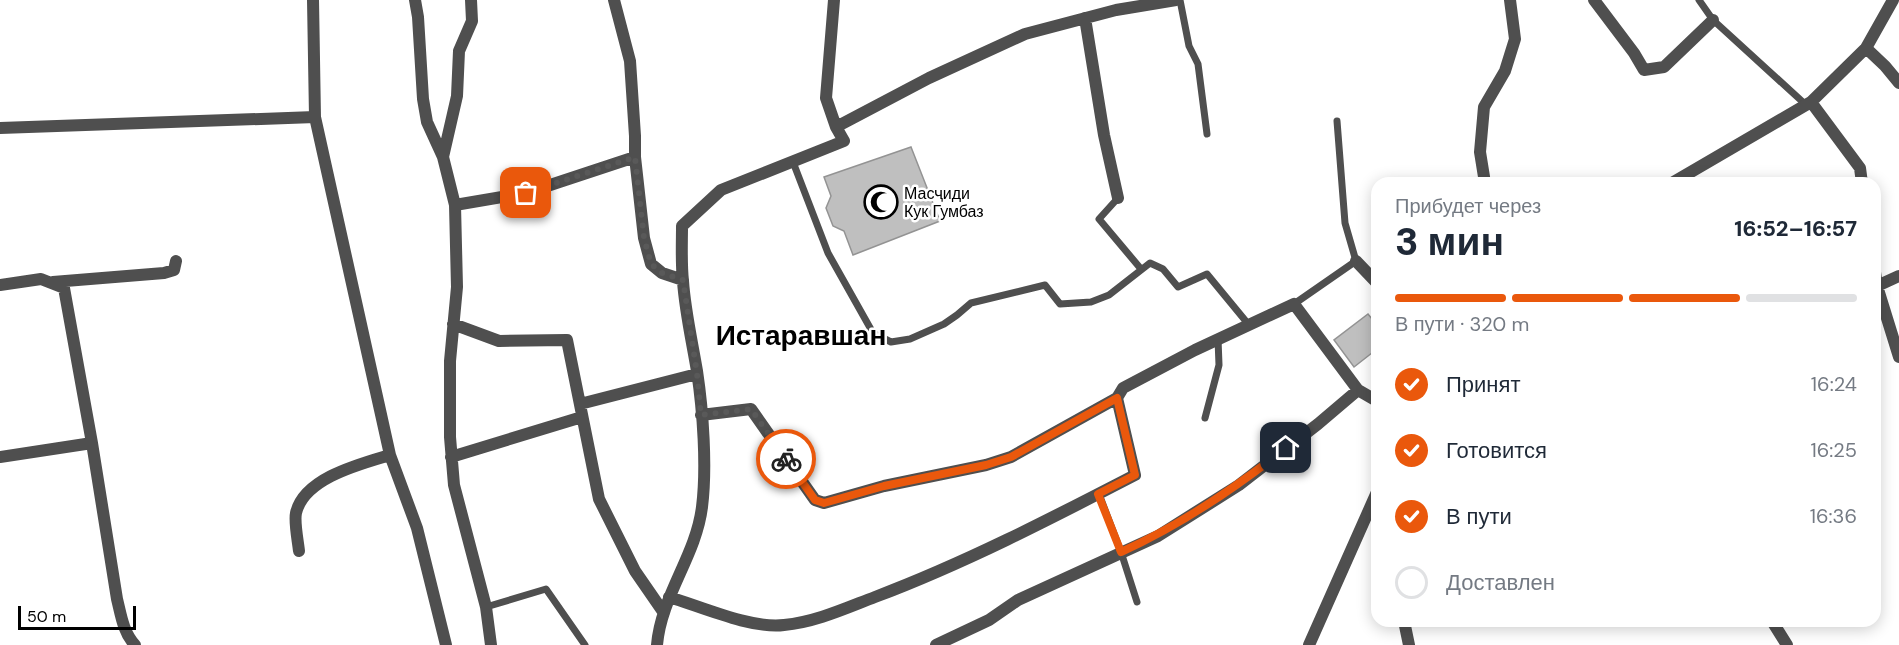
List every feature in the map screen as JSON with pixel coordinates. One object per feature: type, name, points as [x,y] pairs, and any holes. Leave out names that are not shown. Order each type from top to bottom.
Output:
[{"type":"street","points":[[313,0],[315,117],[390,455],[417,528],[446,645]]},
{"type":"street","points":[[415,0],[427,122],[443,157],[455,205],[457,287],[450,362],[451,457],[454,485],[486,607],[491,645]]},
{"type":"street","points":[[443,157],[457,96],[459,51],[472,21],[471,0]]},
{"type":"street","points":[[614,0],[630,61],[635,157],[644,238],[651,264],[662,273],[683,280]]},
{"type":"street","points":[[657,645],[663,613],[693,546],[702,508],[704,462],[701,415],[683,280],[682,226],[721,190],[844,141],[836,127],[826,98],[834,0]]},
{"type":"street","points":[[836,127],[929,78],[1025,34],[1085,18],[1115,5],[1178,0]]},
{"type":"street","points":[[1484,177],[1480,152],[1484,107],[1505,71],[1515,39],[1510,0]]},
{"type":"street","points":[[1594,0],[1644,70],[1664,67],[1713,20]]},
{"type":"street","points":[[1682,177],[1808,103],[1866,48],[1893,0]]},
{"type":"street","points":[[1085,18],[1104,135],[1118,198]]},
{"type":"street","points":[[1866,48],[1886,66],[1899,83]]},
{"type":"street","points":[[1808,103],[1860,168],[1861,177]]},
{"type":"street","points":[[0,128],[315,117]]},
{"type":"street","points":[[455,205],[526,193],[635,157]]},
{"type":"street","points":[[49,283],[164,273],[174,270],[176,261]]},
{"type":"street","points":[[1356,261],[1371,277]]},
{"type":"street","points":[[1881,284],[1899,276]]},
{"type":"street","points":[[0,285],[41,279],[64,288],[121,615],[130,640],[135,645]]},
{"type":"street","points":[[1881,299],[1899,357]]},
{"type":"street","points":[[701,415],[751,409],[815,500],[824,503],[884,486],[986,465],[1011,457],[1117,398],[1123,387],[1294,304],[1358,390],[1371,398]]},
{"type":"street","points":[[453,324],[499,341],[567,340],[599,499],[635,571],[663,613]]},
{"type":"street","points":[[580,404],[697,374]]},
{"type":"street","points":[[936,645],[989,620],[1018,600],[1158,536],[1239,484],[1358,390]]},
{"type":"street","points":[[669,597],[752,623],[783,626],[818,618],[931,576],[1135,475],[1117,398]]},
{"type":"street","points":[[451,457],[582,417]]},
{"type":"street","points":[[0,457],[92,443]]},
{"type":"street","points":[[299,551],[296,513],[305,495],[326,479],[351,466],[390,455]]},
{"type":"street","points":[[1309,645],[1371,510]]},
{"type":"street","points":[[1405,627],[1409,645]]},
{"type":"street","points":[[1776,627],[1787,645]]},
{"type":"lane","points":[[1178,0],[1189,46],[1198,64],[1207,134]]},
{"type":"lane","points":[[1699,0],[1713,20],[1808,103]]},
{"type":"lane","points":[[1294,304],[1356,261],[1345,224],[1337,121]]},
{"type":"lane","points":[[793,162],[828,253],[873,333],[891,342],[910,339],[944,324],[971,303],[1044,285],[1060,304],[1091,302],[1109,295],[1150,263],[1163,269],[1178,287],[1207,274],[1249,325]]},
{"type":"lane","points":[[1118,198],[1099,219],[1141,269]]},
{"type":"lane","points":[[1206,418],[1219,365],[1218,339]]},
{"type":"lane","points":[[1098,494],[1121,552],[1137,602]]},
{"type":"lane","points":[[486,607],[546,589],[585,645]]},
{"type":"building","name":"Масҷиди Кук Гумбаз","points":[[911,147],[940,221],[853,255],[844,231],[833,226],[826,208],[831,196],[824,177]]},
{"type":"building","points":[[1368,314],[1371,318],[1371,354],[1354,367],[1334,340]]},
{"type":"way so far","points":[[526,193],[635,157],[644,238],[651,264],[662,273],[683,280],[701,415],[751,409],[786,459]]},
{"type":"place","name":"Масҷиди Кук Гумбаз","points":[[881,202]]},
{"type":"district","name":"Истаравшан","points":[[801,335]]},
{"type":"route","points":[[786,459],[815,500],[824,503],[884,486],[986,465],[1011,457],[1117,398],[1135,475],[1098,494],[1121,552],[1158,536],[1239,484],[1286,448]]}]
